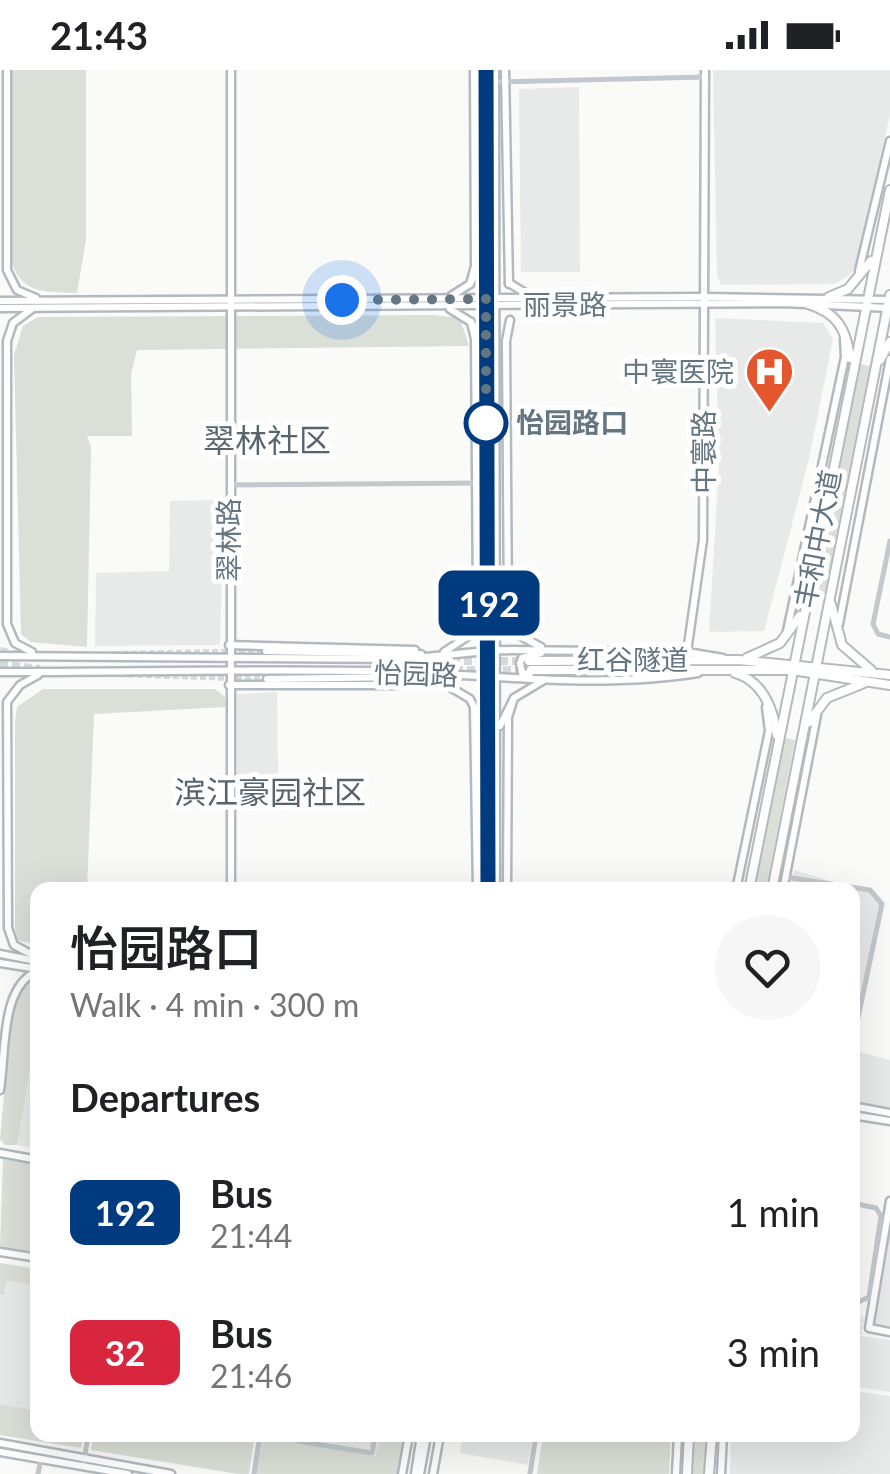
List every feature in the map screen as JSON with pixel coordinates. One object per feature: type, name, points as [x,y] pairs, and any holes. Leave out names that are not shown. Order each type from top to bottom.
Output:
[{"type":"main road","name":"丰和中大道","points":[[751,882],[864,302],[890,190]]},
{"type":"main road","points":[[829,297],[854,284],[875,252]]},
{"type":"main road","name":"丰和中大道","points":[[774,882],[889,302]]},
{"type":"main road","points":[[808,304],[828,310],[841,324],[852,365]]},
{"type":"main road","points":[[874,373],[890,342]]},
{"type":"main road","points":[[830,596],[842,645],[875,672]]},
{"type":"main road","points":[[738,660],[780,644],[792,632],[806,600]]},
{"type":"main road","name":"怡园路","points":[[738,660],[890,675]]},
{"type":"main road","name":"红谷隧道","points":[[720,669],[530,665],[738,660]]},
{"type":"main road","name":"怡园路","points":[[720,669],[793,666]]},
{"type":"main road","name":"怡园路","points":[[815,668],[890,686]]},
{"type":"main road","points":[[720,669],[747,677],[762,692],[773,715],[778,742]]},
{"type":"main road","points":[[803,740],[816,710],[827,698],[848,686],[872,682]]},
{"type":"main road","points":[[687,1474],[689,1442]]},
{"type":"main road","points":[[709,1474],[711,1442]]},
{"type":"street","points":[[6,70],[7,270],[17,290],[42,300]]},
{"type":"street","name":"翠林路","points":[[230,882],[231,70]]},
{"type":"street","points":[[470,284],[475,266],[474,70]]},
{"type":"street","points":[[486,70],[496,302],[488,882]]},
{"type":"street","points":[[495,70],[486,302],[486,483],[493,593],[515,632],[552,650]]},
{"type":"street","points":[[504,70],[509,284]]},
{"type":"street","points":[[495,82],[705,73]]},
{"type":"street","name":"中寰路","points":[[687,652],[704,540],[705,73]]},
{"type":"street","points":[[854,284],[864,260],[890,142]]},
{"type":"street","points":[[434,303],[456,295],[470,284],[491,247]]},
{"type":"street","points":[[491,247],[509,284],[538,302],[510,320],[496,359]]},
{"type":"street","name":"丽景路","points":[[0,304],[42,300],[434,303],[829,297],[864,302]]},
{"type":"street","name":"丽景路","points":[[705,300],[889,302]]},
{"type":"street","name":"丽景路","points":[[0,304],[34,308],[231,303]]},
{"type":"street","points":[[434,303],[459,312],[471,322],[486,362]]},
{"type":"street","points":[[34,308],[13,323],[7,341],[8,624],[12,638],[23,650],[78,655]]},
{"type":"street","points":[[510,320],[506,341],[507,571],[508,610],[515,632]]},
{"type":"street","points":[[470,635],[477,602],[471,322]]},
{"type":"street","points":[[780,644],[792,617],[844,356],[841,324]]},
{"type":"street","points":[[842,645],[839,607],[890,359]]},
{"type":"street","points":[[230,486],[486,483]]},
{"type":"street","points":[[890,540],[874,624],[878,634],[890,636]]},
{"type":"street","points":[[266,652],[436,654],[470,635],[493,593]]},
{"type":"street","points":[[229,645],[398,646],[436,654]]},
{"type":"street","points":[[492,650],[497,676],[496,882]]},
{"type":"street","name":"怡园路","points":[[0,656],[405,659],[492,650],[552,650],[687,652],[738,660]]},
{"type":"street","points":[[552,650],[522,658],[522,672],[562,678]]},
{"type":"street","name":"怡园路","points":[[0,672],[670,678],[720,669]]},
{"type":"street","points":[[30,955],[14,945],[8,928],[7,702],[20,685],[44,672]]},
{"type":"street","points":[[267,680],[425,675],[444,680],[470,699],[488,737]]},
{"type":"street","points":[[229,686],[399,684],[425,675]]},
{"type":"street","points":[[498,742],[502,718],[514,698],[536,683],[562,678]]},
{"type":"street","points":[[738,882],[769,731],[762,692]]},
{"type":"street","points":[[508,882],[508,717],[514,698]]},
{"type":"street","points":[[784,882],[810,738],[827,698]]},
{"type":"street","points":[[470,699],[477,736],[477,882]]},
{"type":"street","points":[[785,877],[818,882]]},
{"type":"street","points":[[860,888],[870,890],[882,904],[860,1008]]},
{"type":"street","points":[[0,954],[30,959]]},
{"type":"street","points":[[0,963],[30,969]]},
{"type":"street","points":[[0,1090],[11,992],[30,973]]},
{"type":"street","points":[[860,1107],[890,1113]]},
{"type":"street","points":[[860,1116],[890,1121]]},
{"type":"street","points":[[0,1153],[30,1159]]},
{"type":"street","points":[[890,1201],[869,1328],[890,1332]]},
{"type":"street","points":[[860,1205],[876,1208],[881,1216],[869,1297],[860,1301]]},
{"type":"street","points":[[0,1252],[30,1257]]},
{"type":"street","points":[[84,1462],[87,1442]]},
{"type":"street","points":[[254,1474],[259,1442]]},
{"type":"street","points":[[303,1442],[372,1453],[374,1442]]},
{"type":"street","points":[[402,1474],[408,1442]]},
{"type":"street","points":[[417,1473],[423,1442]]},
{"type":"street","points":[[433,1474],[439,1442]]},
{"type":"street","points":[[530,1474],[535,1442]]},
{"type":"street","points":[[676,1474],[678,1442]]},
{"type":"street","points":[[720,1474],[722,1442]]},
{"type":"street","points":[[0,1443],[128,1474]]},
{"type":"street","points":[[0,1452],[171,1474]]},
{"type":"street","points":[[38,1474],[41,1459]]},
{"type":"shaded area","points":[[12,70],[86,70],[86,240],[77,293],[38,290],[22,281],[12,263]]},
{"type":"shaded area","points":[[713,70],[890,70],[890,114],[857,262],[851,274],[835,284],[721,285],[717,276]]},
{"type":"shaded area","points":[[579,87],[580,272],[521,272],[519,89]]},
{"type":"shaded area","points":[[38,317],[460,318],[469,346],[137,350],[131,374],[132,436],[87,436],[91,447],[87,647],[31,642],[21,634],[14,355],[23,326]]},
{"type":"shaded area","points":[[715,318],[823,323],[833,339],[808,463],[764,631],[709,632],[719,466]]},
{"type":"shaded area","points":[[860,364],[870,366],[824,596],[818,597],[813,595]]},
{"type":"shaded area","points":[[224,500],[220,645],[95,646],[96,573],[169,571],[170,501]]},
{"type":"shaded area","points":[[43,689],[215,689],[225,697],[226,707],[94,714],[87,882],[30,882],[30,943],[19,941],[15,931],[17,707]]},
{"type":"shaded area","points":[[277,692],[278,776],[237,777],[237,694]]},
{"type":"shaded area","points":[[785,738],[795,740],[768,882],[756,882]]},
{"type":"shaded area","points":[[794,870],[834,882],[792,882]]},
{"type":"shaded area","points":[[860,890],[880,905],[860,999]]},
{"type":"shaded area","points":[[30,982],[30,1070],[17,1145],[5,1145],[0,1139],[13,997]]},
{"type":"shaded area","points":[[860,1052],[890,1060],[890,1109],[860,1104]]},
{"type":"shaded area","points":[[30,1070],[30,1148],[17,1145]]},
{"type":"shaded area","points":[[3,1159],[30,1164],[30,1253],[0,1247]]},
{"type":"shaded area","points":[[890,1231],[890,1328],[874,1325]]},
{"type":"shaded area","points":[[0,1263],[30,1268],[30,1440],[0,1435]]},
{"type":"shaded area","points":[[0,1263],[30,1268],[30,1284],[6,1281],[4,1295],[0,1294]]},
{"type":"shaded area","points":[[860,1316],[864,1317],[861,1336],[890,1340],[890,1392],[860,1387]]},
{"type":"shaded area","points":[[860,1392],[890,1396],[890,1474],[730,1474],[731,1442],[860,1442]]},
{"type":"shaded area","points":[[0,1404],[30,1410],[30,1440],[0,1435]]},
{"type":"shaded area","points":[[44,1442],[82,1442],[81,1448]]},
{"type":"shaded area","points":[[44,1442],[82,1442],[81,1448]]},
{"type":"shaded area","points":[[92,1442],[254,1442],[249,1474],[91,1450]]},
{"type":"shaded area","points":[[262,1442],[292,1442],[376,1456],[379,1442],[405,1442],[399,1474],[256,1474]]},
{"type":"shaded area","points":[[292,1442],[380,1442],[377,1456]]},
{"type":"shaded area","points":[[462,1442],[532,1442],[528,1465],[460,1453]]},
{"type":"shaded area","points":[[542,1442],[671,1442],[669,1474],[537,1474]]},
{"type":"shaded area","points":[[693,1442],[706,1442],[704,1474],[691,1474]]},
{"type":"tunnel","points":[[0,651],[20,655]]},
{"type":"tunnel","points":[[113,654],[266,651]]},
{"type":"tunnel","points":[[404,661],[529,661]]},
{"type":"tunnel","points":[[0,664],[40,669]]},
{"type":"tunnel","points":[[419,670],[531,670]]},
{"type":"tunnel","points":[[110,674],[267,679]]},
{"type":"bus line","name":"192","points":[[486,70],[488,882]]},
{"type":"place","name":"中寰医院","points":[[769,414]]},
{"type":"place","name":"怡园路口","points":[[486,423]]},
{"type":"district","name":"翠林社区","points":[[267,441]]},
{"type":"district","name":"滨江豪园社区","points":[[270,793]]},
{"type":"route","points":[[342,300],[486,299],[486,423]]}]
